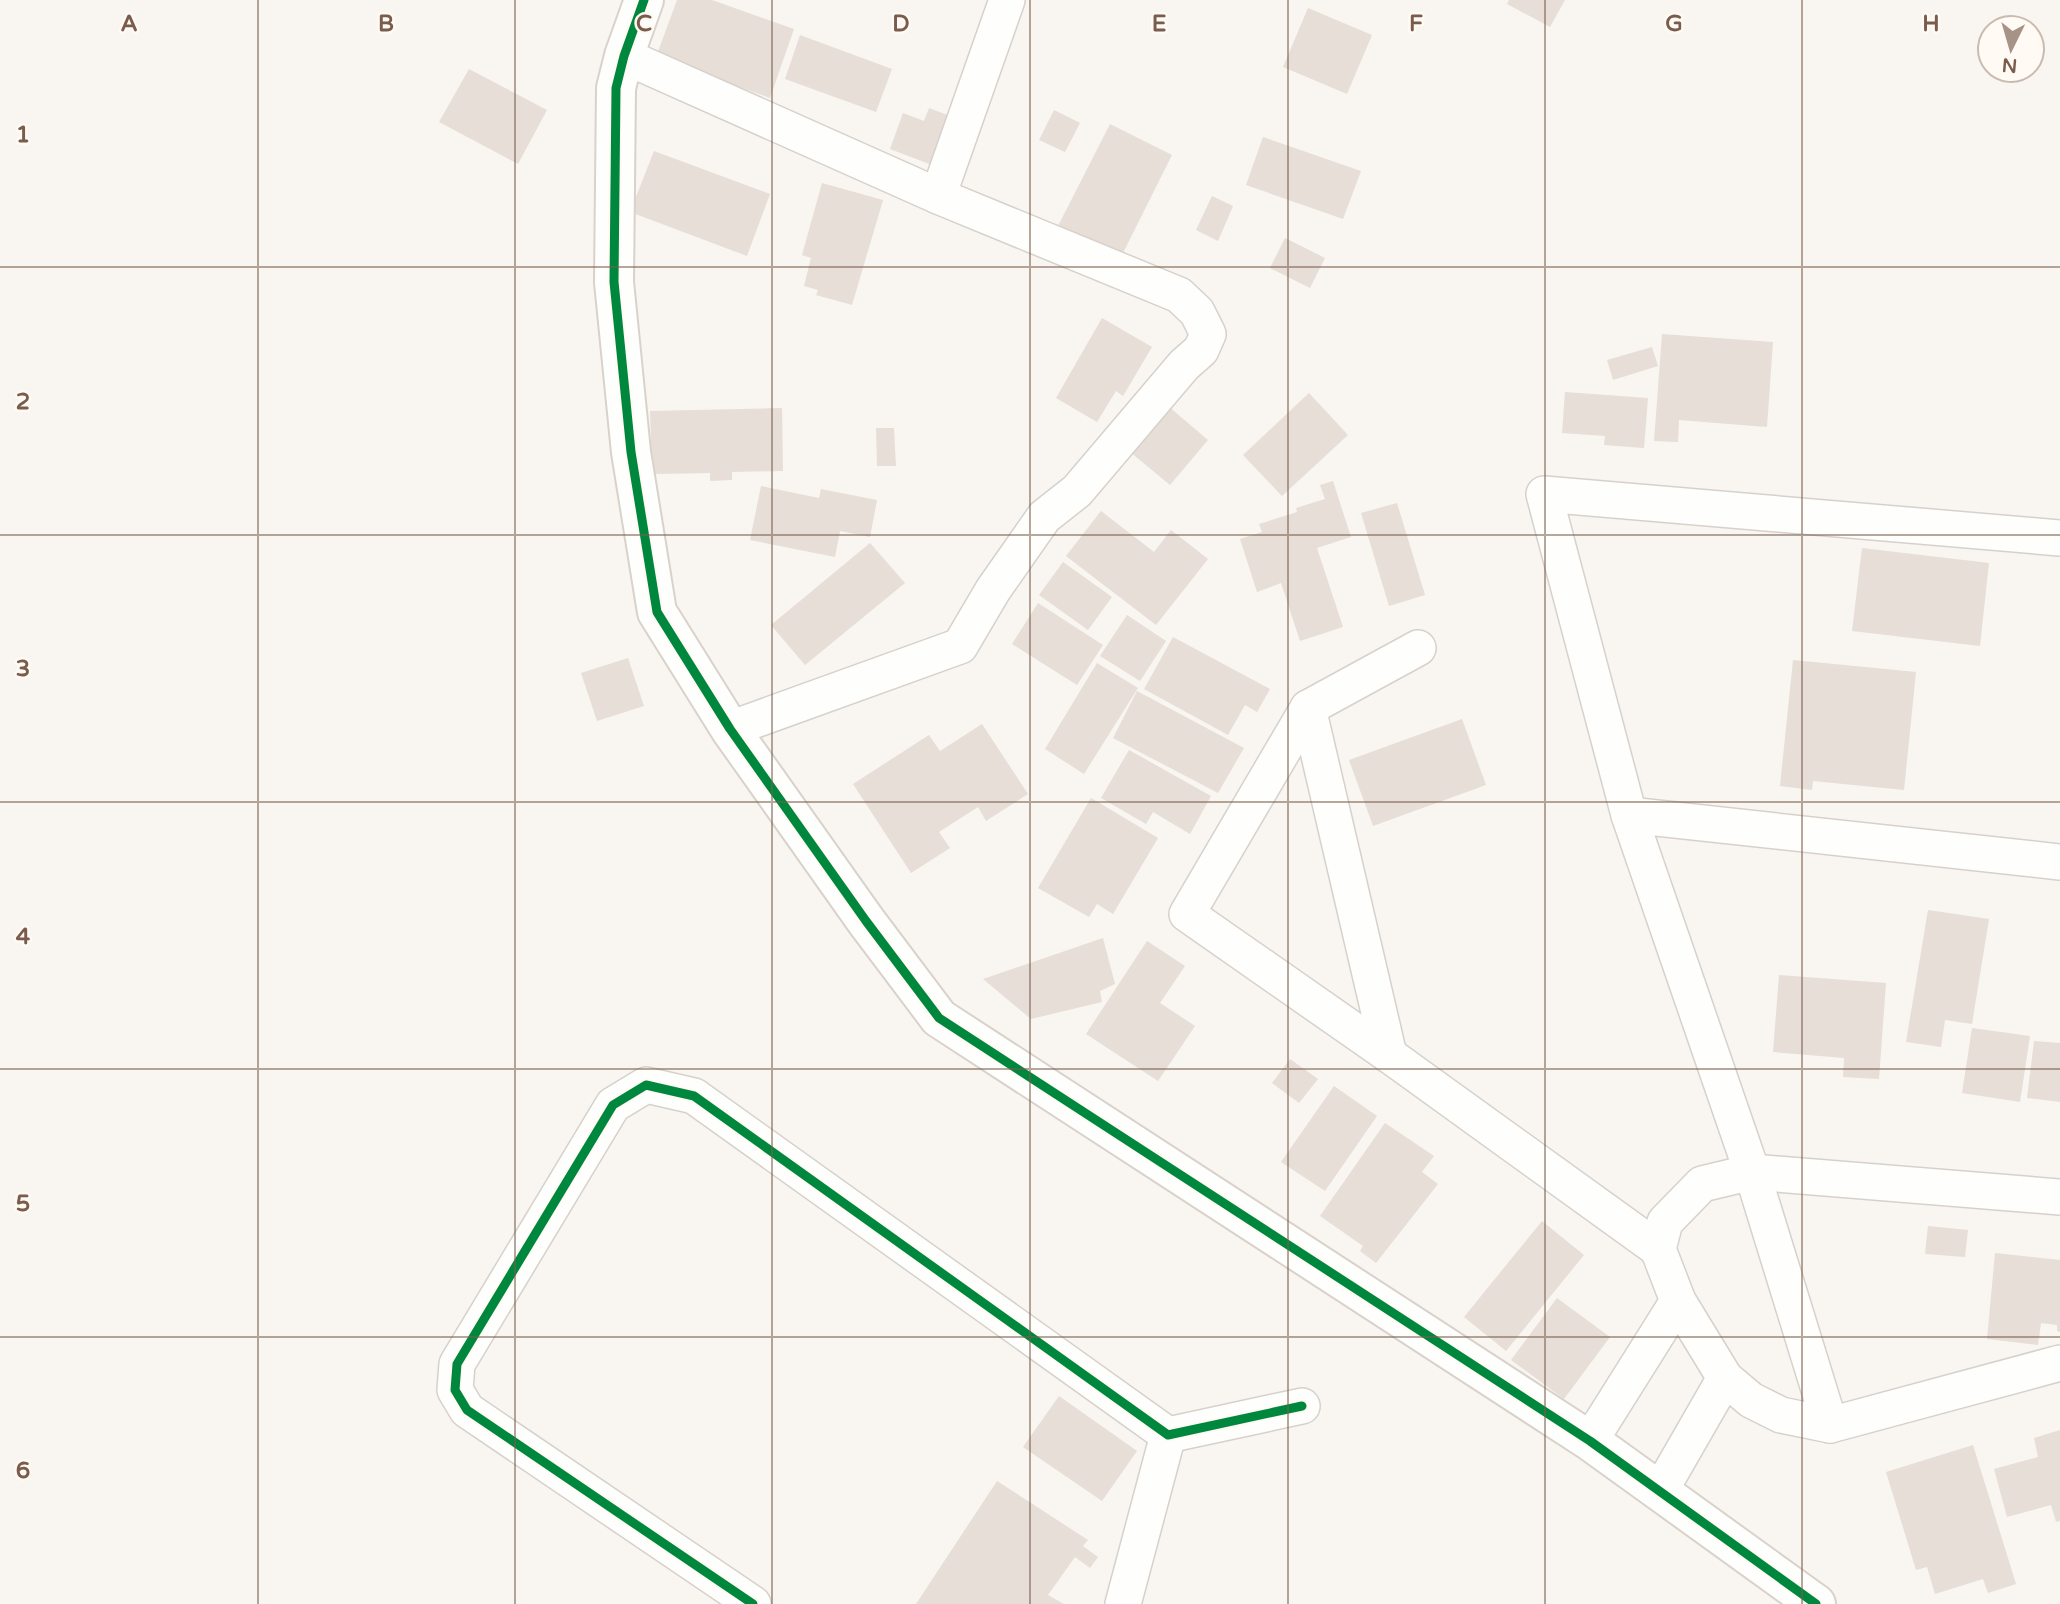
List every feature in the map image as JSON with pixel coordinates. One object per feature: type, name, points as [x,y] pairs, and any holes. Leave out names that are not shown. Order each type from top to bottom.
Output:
[{"type":"street","points":[[644,0],[616,88],[614,282],[631,452],[656,612],[730,729],[866,921],[939,1018],[1590,1441],[1816,1604]]},
{"type":"street","points":[[938,196],[1007,0]]},
{"type":"street","points":[[624,56],[938,196],[1179,295],[1197,312],[1208,334],[1201,350],[1184,365],[1077,491],[1044,517],[993,590],[960,646],[730,729]]},
{"type":"street","points":[[1830,1425],[1752,1172],[1629,815],[1544,494],[2060,538]]},
{"type":"street","points":[[1418,648],[1308,708],[1187,914],[1389,1055],[1658,1249],[1678,1301],[1725,1378],[1751,1400],[1781,1415],[1830,1425],[2060,1363]]},
{"type":"street","points":[[1308,708],[1389,1055]]},
{"type":"street","points":[[1629,815],[2060,862]]},
{"type":"street","points":[[753,1604],[467,1410],[455,1390],[457,1364],[613,1105],[646,1086],[694,1096],[1168,1435],[1302,1406]]},
{"type":"street","points":[[1658,1249],[1665,1222],[1702,1184],[1752,1172],[2060,1197]]},
{"type":"street","points":[[1590,1441],[1678,1301]]},
{"type":"street","points":[[1660,1491],[1725,1378]]},
{"type":"street","points":[[1123,1604],[1168,1435]]},
{"type":"building","points":[[677,0],[712,0],[794,29],[770,98],[656,57]]},
{"type":"building","points":[[1509,0],[1565,0],[1550,27],[1507,4]]},
{"type":"building","points":[[1308,8],[1372,35],[1347,94],[1283,67]]},
{"type":"building","points":[[800,35],[892,69],[876,112],[785,79]]},
{"type":"building","points":[[469,69],[547,110],[518,164],[439,122]]},
{"type":"building","points":[[929,108],[950,116],[932,165],[890,149],[903,113],[924,121]]},
{"type":"building","points":[[1054,110],[1080,123],[1065,152],[1039,140]]},
{"type":"building","points":[[1110,124],[1172,155],[1118,263],[1055,232]]},
{"type":"building","points":[[1263,137],[1361,171],[1343,219],[1246,185]]},
{"type":"building","points":[[654,151],[770,194],[747,256],[630,212]]},
{"type":"building","points":[[822,183],[883,200],[852,305],[816,295],[818,290],[804,286],[811,258],[802,255]]},
{"type":"building","points":[[1212,196],[1233,206],[1218,241],[1196,230]]},
{"type":"building","points":[[1285,238],[1325,258],[1310,288],[1270,268]]},
{"type":"building","points":[[1102,318],[1152,347],[1123,396],[1116,391],[1097,422],[1056,398]]},
{"type":"building","points":[[1662,334],[1773,342],[1767,427],[1679,420],[1678,442],[1654,441]]},
{"type":"building","points":[[1652,347],[1658,366],[1613,380],[1607,360]]},
{"type":"building","points":[[1565,392],[1648,398],[1644,448],[1604,445],[1605,436],[1562,433]]},
{"type":"building","points":[[1309,393],[1348,435],[1282,496],[1243,455]]},
{"type":"building","points":[[1168,406],[1208,440],[1170,485],[1129,451]]},
{"type":"building","points":[[782,408],[783,471],[732,472],[732,480],[710,481],[710,473],[652,474],[650,411]]},
{"type":"building","points":[[876,428],[894,428],[896,466],[877,466]]},
{"type":"building","points":[[1333,481],[1351,537],[1317,548],[1343,627],[1300,641],[1281,583],[1257,592],[1240,539],[1262,532],[1259,524],[1297,512],[1296,508],[1325,499],[1320,485]]},
{"type":"building","points":[[761,486],[819,498],[821,489],[877,500],[870,537],[840,531],[835,557],[750,540]]},
{"type":"building","points":[[1397,503],[1425,595],[1389,606],[1361,513]]},
{"type":"building","points":[[1101,511],[1154,552],[1171,530],[1208,559],[1156,625],[1066,556]]},
{"type":"building","points":[[870,543],[905,583],[805,665],[771,625]]},
{"type":"building","points":[[1862,548],[1989,563],[1980,646],[1852,631]]},
{"type":"building","points":[[1063,562],[1112,597],[1088,630],[1039,595]]},
{"type":"building","points":[[1038,603],[1103,645],[1077,685],[1012,644]]},
{"type":"building","points":[[1127,615],[1166,641],[1140,681],[1100,656]]},
{"type":"building","points":[[1173,637],[1270,689],[1257,712],[1245,705],[1228,735],[1144,689]]},
{"type":"building","points":[[628,658],[644,706],[597,721],[581,673]]},
{"type":"building","points":[[1793,660],[1916,672],[1904,790],[1813,781],[1812,790],[1780,786]]},
{"type":"building","points":[[1097,663],[1138,688],[1084,774],[1045,749]]},
{"type":"building","points":[[1137,691],[1244,748],[1218,793],[1113,738]]},
{"type":"building","points":[[1462,719],[1486,785],[1373,826],[1349,760]]},
{"type":"building","points":[[982,724],[1028,794],[986,821],[978,807],[939,832],[950,848],[911,873],[853,784],[929,735],[940,751]]},
{"type":"building","points":[[1129,750],[1211,796],[1190,834],[1153,812],[1146,824],[1101,798]]},
{"type":"building","points":[[1091,798],[1158,838],[1113,914],[1097,904],[1089,917],[1038,888]]},
{"type":"building","points":[[1928,910],[1989,919],[1972,1024],[1945,1020],[1941,1047],[1906,1042]]},
{"type":"building","points":[[1103,938],[1115,984],[1100,991],[1102,1002],[1031,1019],[983,979]]},
{"type":"building","points":[[1147,941],[1185,966],[1160,1003],[1195,1026],[1158,1081],[1086,1034]]},
{"type":"building","points":[[1779,975],[1886,983],[1879,1079],[1843,1077],[1844,1058],[1773,1052]]},
{"type":"building","points":[[1972,1028],[2030,1036],[2020,1102],[1962,1093]]},
{"type":"building","points":[[2034,1041],[2060,1043],[2060,1102],[2027,1098]]},
{"type":"building","points":[[1290,1059],[1318,1079],[1299,1103],[1272,1083]]},
{"type":"building","points":[[1334,1086],[1377,1116],[1325,1191],[1281,1162]]},
{"type":"building","points":[[1385,1123],[1434,1156],[1422,1172],[1438,1184],[1376,1263],[1360,1251],[1363,1246],[1320,1216]]},
{"type":"building","points":[[1542,1221],[1584,1255],[1506,1351],[1464,1317]]},
{"type":"building","points":[[1928,1226],[1968,1230],[1965,1257],[1925,1254]]},
{"type":"building","points":[[1995,1253],[2060,1260],[2060,1332],[2057,1331],[2057,1325],[2041,1323],[2038,1345],[1987,1339]]},
{"type":"building","points":[[1557,1298],[1610,1337],[1564,1399],[1511,1360]]},
{"type":"building","points":[[1059,1396],[1137,1451],[1102,1501],[1023,1447]]},
{"type":"building","points":[[2060,1430],[2060,1521],[2056,1522],[2051,1505],[2007,1517],[1994,1469],[2038,1457],[2034,1438]]},
{"type":"building","points":[[1973,1445],[2016,1584],[1988,1593],[1983,1579],[1935,1594],[1927,1567],[1916,1570],[1886,1472]]},
{"type":"building","points":[[997,1481],[1088,1540],[1083,1546],[1098,1557],[1090,1568],[1075,1557],[1048,1595],[1064,1604],[916,1604]]},
{"type":"cycle path","points":[[644,0],[616,88],[614,282],[631,452],[657,612],[730,729],[866,921],[939,1018],[1590,1441],[1816,1604]]},
{"type":"cycle path","points":[[753,1604],[467,1410],[455,1390],[457,1364],[613,1105],[646,1085],[694,1096],[1168,1435],[1302,1406]]}]
